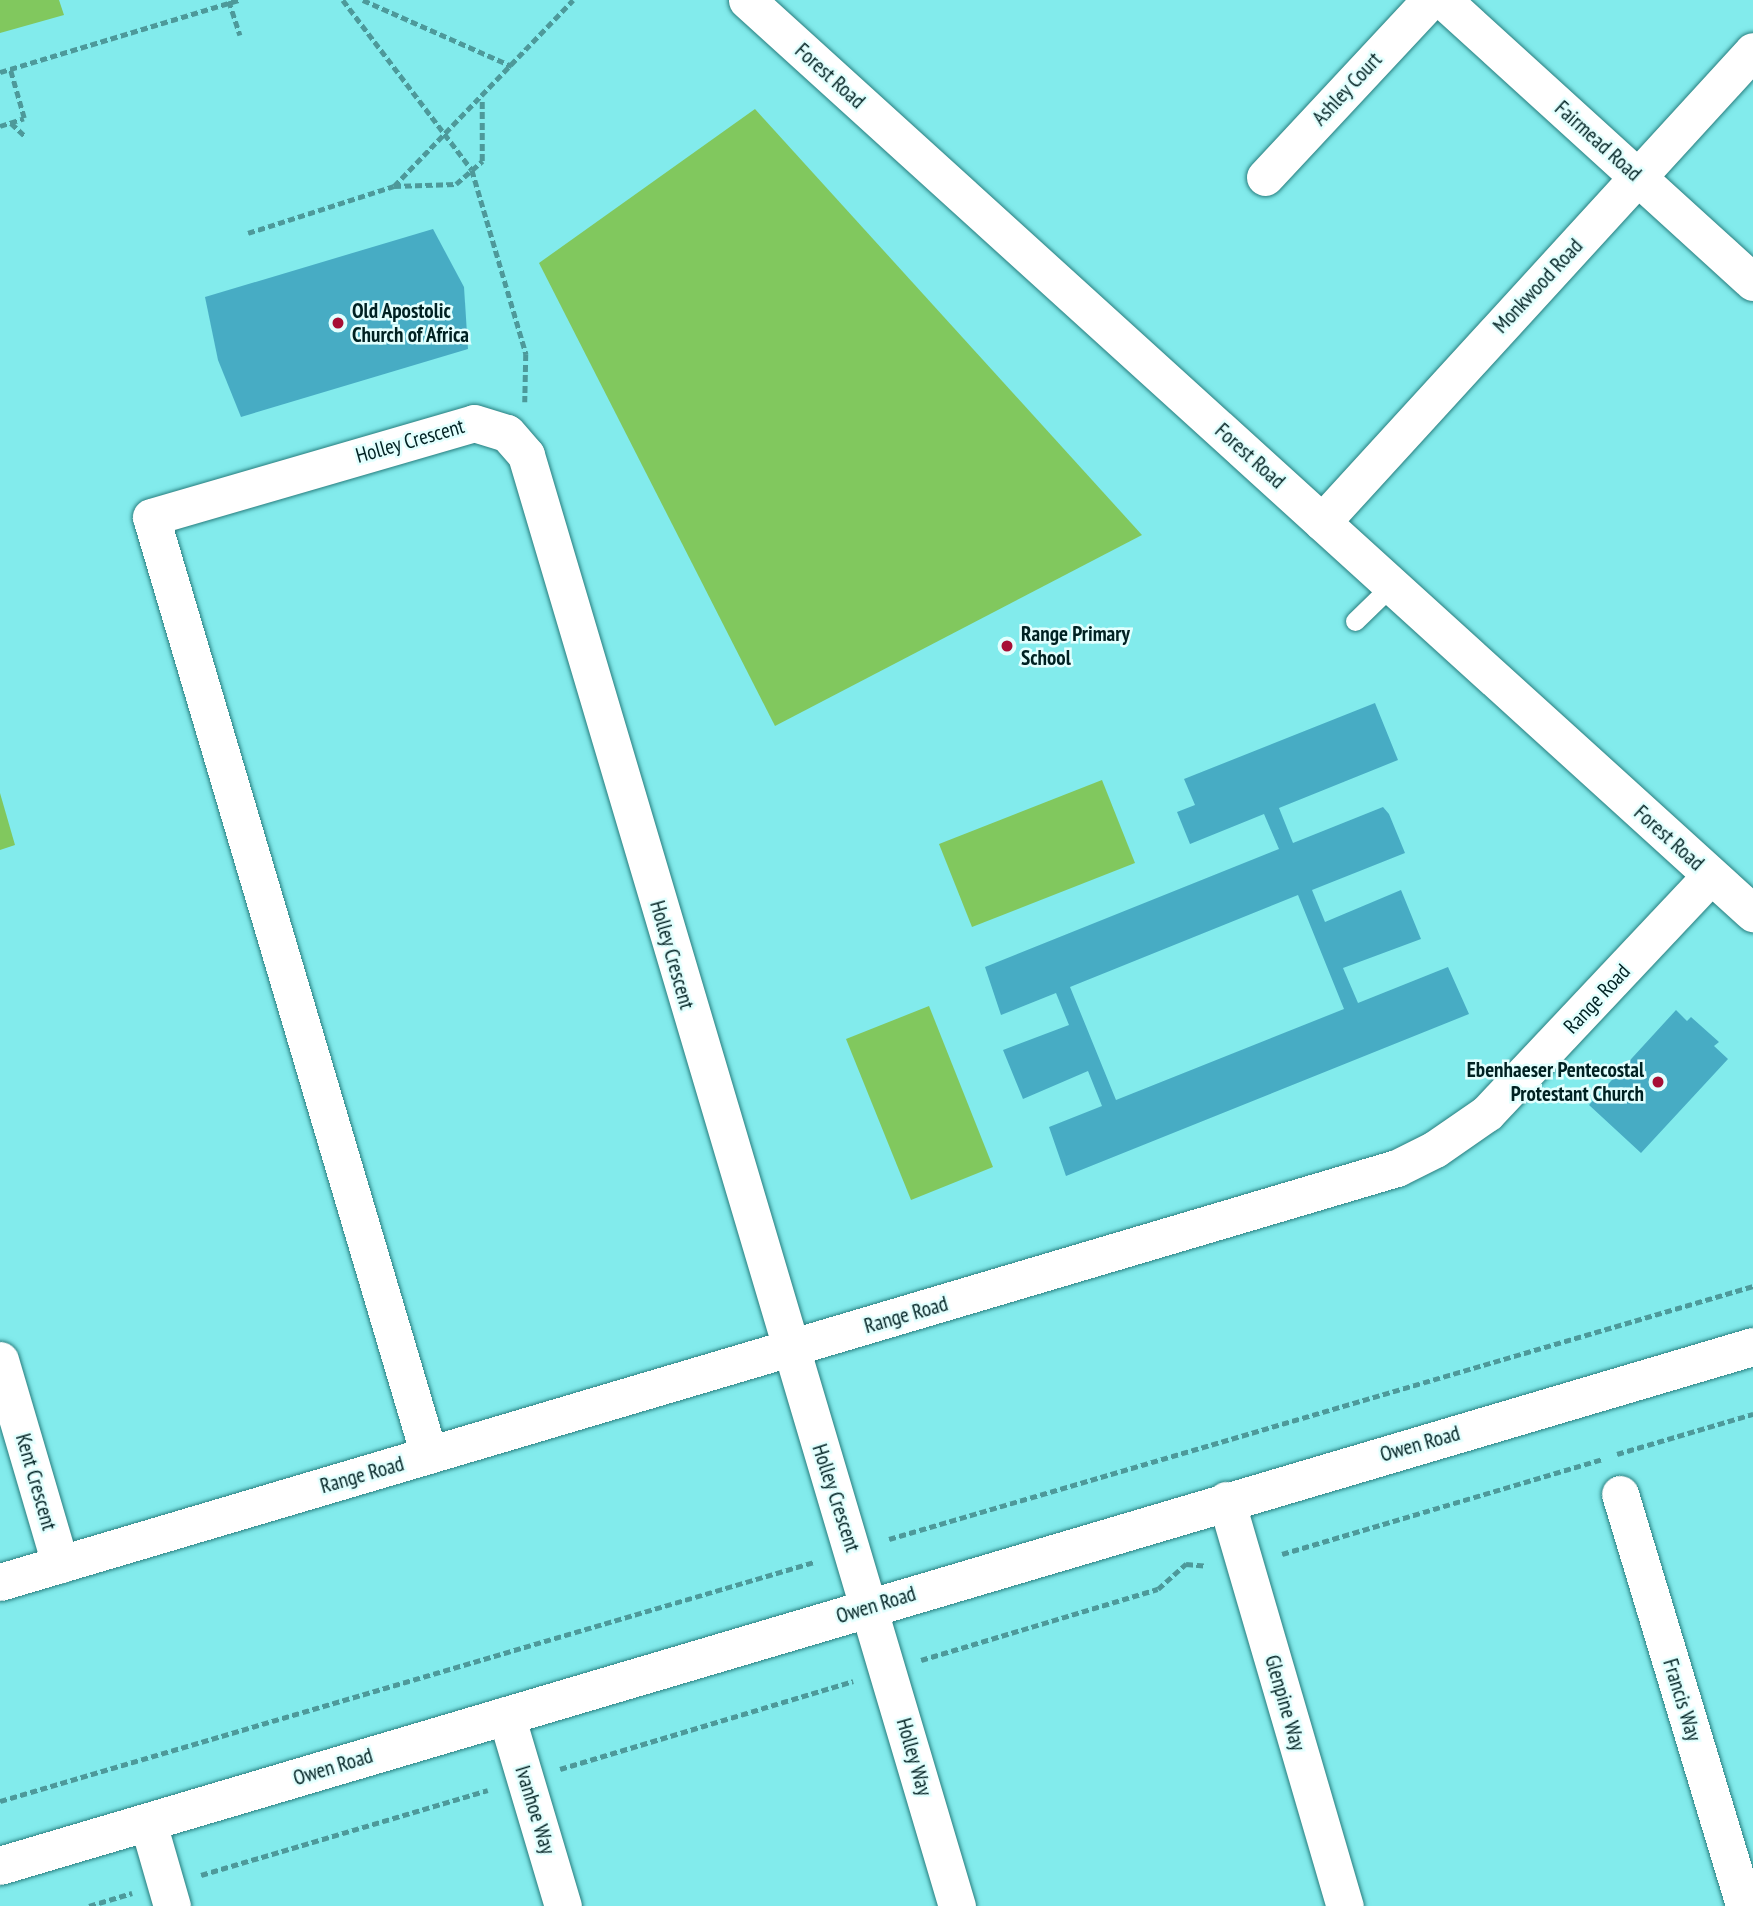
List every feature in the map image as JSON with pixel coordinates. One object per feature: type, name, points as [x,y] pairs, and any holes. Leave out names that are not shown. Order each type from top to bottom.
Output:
[{"type":"street","name":"Forest Road","points":[[747,0],[1753,914]]},
{"type":"street","name":"Ashley Court","points":[[1265,177],[1430,0]]},
{"type":"street","name":"Fairmead Road","points":[[1443,0],[1753,282]]},
{"type":"street","name":"Monkwood Road","points":[[1322,522],[1753,51]]},
{"type":"street","name":"Holley Crescent","points":[[429,1455],[151,517],[457,426],[491,425],[507,433],[526,455],[788,1349],[869,1608]]},
{"type":"street","name":"Range Road","points":[[0,1582],[1357,1182],[1436,1149],[1487,1113],[1710,876]]},
{"type":"street","name":"Owen Road","points":[[0,1866],[1226,1500],[1753,1347]]},
{"type":"street","name":"Kent Crescent","points":[[0,1360],[60,1564]]},
{"type":"street","name":"Francis Way","points":[[1620,1494],[1744,1906]]},
{"type":"street","name":"Glenpine Way","points":[[1226,1500],[1345,1906]]},
{"type":"street","name":"Holley Way","points":[[869,1608],[957,1906]]},
{"type":"street","name":"Ivanhoe Way","points":[[506,1714],[563,1906]]},
{"type":"street","points":[[148,1823],[181,1892]]},
{"type":"lane","points":[[1356,621],[1392,585]]},
{"type":"path","points":[[0,72],[238,0]]},
{"type":"path","points":[[343,0],[472,170],[526,354],[527,398],[507,433]]},
{"type":"path","points":[[363,0],[512,66]]},
{"type":"path","points":[[394,186],[474,99],[482,98],[573,0]]},
{"type":"path","points":[[230,1],[240,35]]},
{"type":"path","points":[[0,126],[24,118],[10,68]]},
{"type":"path","points":[[248,233],[394,186],[456,184],[482,160],[482,98]]},
{"type":"path","points":[[11,122],[25,136]]},
{"type":"path","points":[[889,1539],[1753,1286]]},
{"type":"path","points":[[1278,1555],[1753,1414]]},
{"type":"path","points":[[0,1801],[814,1562]]},
{"type":"path","points":[[914,1663],[1158,1589],[1186,1564],[1199,1563],[1217,1571]]},
{"type":"path","points":[[552,1771],[861,1679]]},
{"type":"path","points":[[181,1892],[500,1786]]},
{"type":"path","points":[[89,1906],[135,1892]]},
{"type":"green space","points":[[0,0],[59,0],[64,15],[0,33]]},
{"type":"green space","points":[[755,109],[1142,535],[775,726],[539,263]]},
{"type":"green space","points":[[1102,780],[1135,863],[972,927],[939,844]]},
{"type":"green space","points":[[0,793],[15,845],[0,850]]},
{"type":"green space","points":[[929,1006],[993,1167],[911,1200],[846,1039]]},
{"type":"building","name":"Old Apostolic Church of Africa","points":[[433,229],[464,287],[468,349],[241,417],[218,360],[205,297]]},
{"type":"building","points":[[1375,703],[1398,760],[1279,808],[1293,843],[1383,807],[1389,814],[1405,853],[1312,890],[1325,922],[1401,890],[1421,939],[1343,968],[1358,1003],[1448,967],[1469,1014],[1066,1176],[1049,1127],[1102,1106],[1088,1071],[1023,1099],[1003,1050],[1069,1025],[1056,993],[1001,1015],[985,967],[1279,849],[1264,814],[1190,844],[1177,812],[1195,805],[1184,779]],"holes":[[[1298,895],[1344,1009],[1116,1100],[1070,987]]]},
{"type":"building","name":"Ebenhaeser Pentecostal Protestant Church","points":[[1676,1010],[1687,1021],[1691,1017],[1719,1042],[1714,1046],[1728,1059],[1641,1153],[1589,1105]]},
{"type":"place","name":"Old Apostolic Church of Africa","points":[[338,323]]},
{"type":"place","name":"Range Primary School","points":[[1007,646]]},
{"type":"place","name":"Ebenhaeser Pentecostal Protestant Church","points":[[1658,1082]]}]
